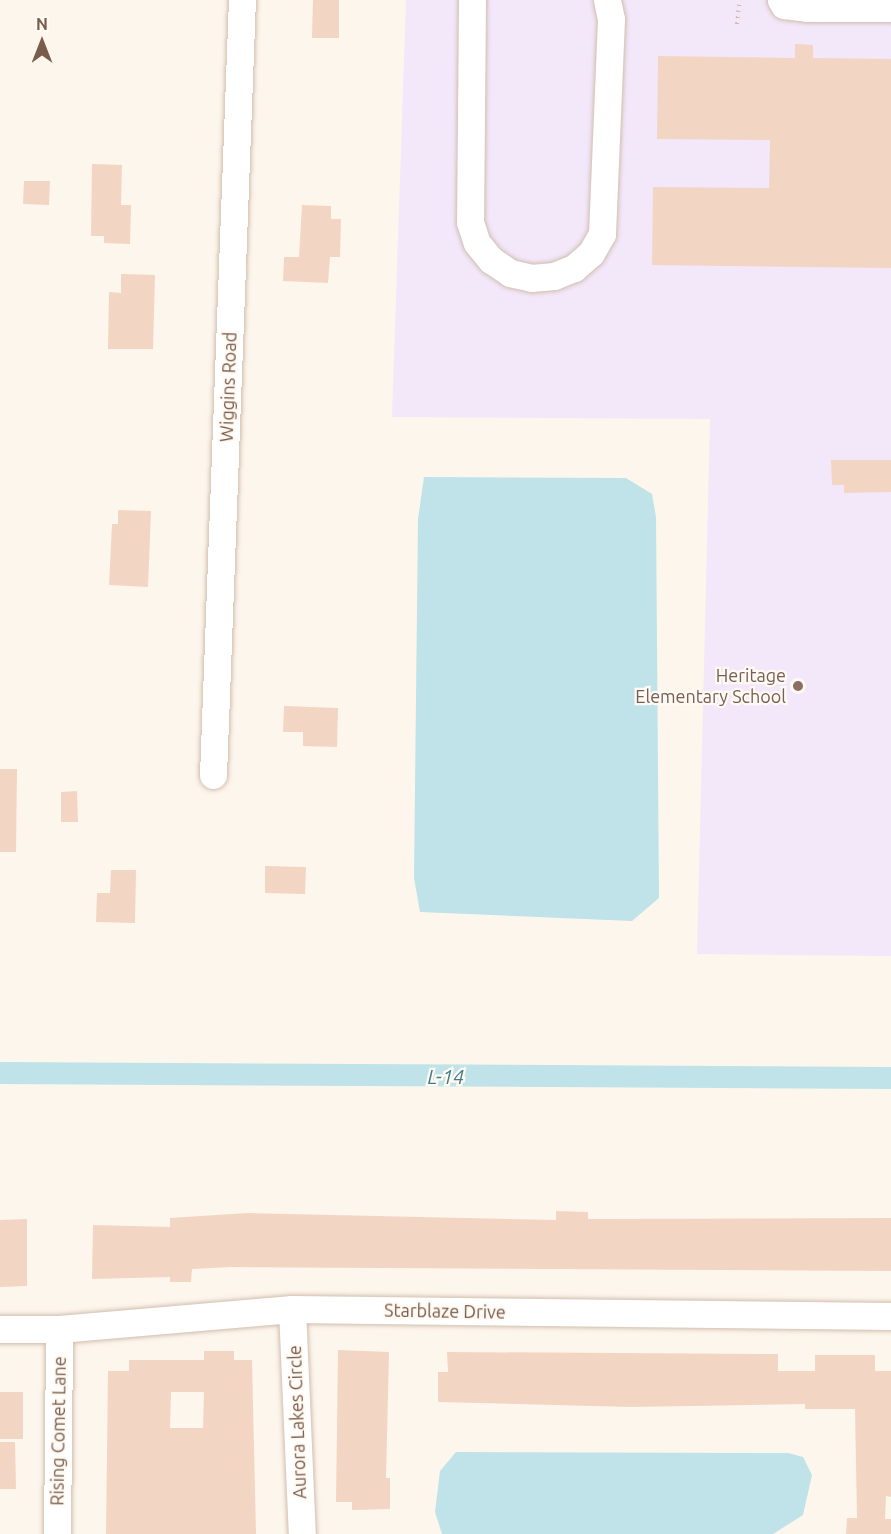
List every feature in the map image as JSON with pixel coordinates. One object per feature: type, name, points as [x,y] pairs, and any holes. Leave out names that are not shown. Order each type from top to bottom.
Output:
[{"type":"street","name":"Wiggins Road","points":[[213,775],[242,0]]},
{"type":"street","points":[[471,1],[470,222],[477,243],[491,260],[531,278],[574,268],[591,253],[602,234],[611,19],[607,0]]},
{"type":"street","points":[[781,0],[784,5],[807,8],[891,8]]},
{"type":"street","name":"Starblaze Drive","points":[[0,1329],[59,1329],[292,1309],[891,1316]]},
{"type":"street","name":"Aurora Lakes Circle","points":[[292,1309],[302,1534]]},
{"type":"street","name":"Rising Comet Lane","points":[[57,1534],[59,1329]]},
{"type":"path","points":[[737,24],[740,0]]},
{"type":"shaded area","name":"Heritage Elementary School","points":[[406,0],[891,0],[891,956],[697,954],[710,419],[392,417]]},
{"type":"water","points":[[424,477],[626,478],[652,494],[656,517],[659,898],[632,921],[420,912],[414,878],[418,519]]},
{"type":"water","points":[[456,1452],[788,1453],[803,1457],[812,1475],[803,1515],[773,1534],[442,1534],[435,1512],[440,1471]]},
{"type":"building","points":[[313,0],[339,0],[339,38],[312,38]]},
{"type":"building","points":[[795,44],[813,45],[813,58],[891,59],[891,268],[652,265],[653,187],[769,188],[770,140],[657,139],[658,56],[795,58]]},
{"type":"building","points":[[92,164],[122,165],[121,205],[131,205],[130,244],[104,243],[104,236],[91,236]]},
{"type":"building","points":[[24,181],[50,181],[49,205],[23,204]]},
{"type":"building","points":[[302,205],[331,206],[331,219],[341,219],[340,257],[330,257],[328,283],[283,281],[284,257],[299,257]]},
{"type":"building","points":[[121,274],[155,275],[153,349],[108,349],[109,292],[121,293]]},
{"type":"building","points":[[831,460],[891,460],[891,492],[844,493],[844,485],[832,485]]},
{"type":"building","points":[[118,510],[151,511],[148,587],[109,585],[112,524],[118,524]]},
{"type":"building","points":[[284,706],[338,708],[337,747],[303,746],[303,732],[283,732]]},
{"type":"building","points":[[0,769],[17,769],[16,852],[0,852]]},
{"type":"building","points":[[77,791],[78,822],[61,822],[61,792]]},
{"type":"building","points":[[265,866],[306,867],[305,894],[265,893]]},
{"type":"building","points":[[111,870],[136,870],[135,923],[96,922],[97,893],[110,893]]},
{"type":"building","points":[[556,1211],[588,1212],[588,1219],[891,1218],[891,1271],[231,1267],[192,1269],[191,1282],[170,1282],[170,1277],[92,1279],[93,1225],[170,1227],[170,1218],[247,1213],[556,1220]]},
{"type":"building","points":[[27,1219],[27,1286],[0,1287],[0,1220]]},
{"type":"building","points":[[338,1350],[389,1352],[386,1478],[390,1478],[390,1509],[352,1510],[352,1502],[336,1502]]},
{"type":"building","points":[[204,1351],[234,1351],[234,1360],[252,1360],[256,1534],[106,1534],[108,1371],[129,1371],[129,1360],[204,1360]],"holes":[[[171,1392],[204,1392],[203,1428],[170,1428]]]},
{"type":"building","points":[[447,1352],[778,1354],[778,1371],[815,1371],[815,1355],[875,1355],[875,1371],[891,1371],[891,1497],[886,1496],[885,1519],[891,1519],[891,1534],[846,1534],[847,1518],[857,1518],[855,1409],[805,1409],[805,1404],[631,1407],[438,1402],[438,1372],[448,1372]]},
{"type":"building","points":[[0,1392],[23,1392],[23,1439],[0,1439]]},
{"type":"building","points":[[0,1442],[15,1442],[16,1489],[0,1489]]},
{"type":"waterway","name":"L-14","points":[[0,1073],[891,1078]]},
{"type":"place","name":"Heritage Elementary School","points":[[798,686]]}]
